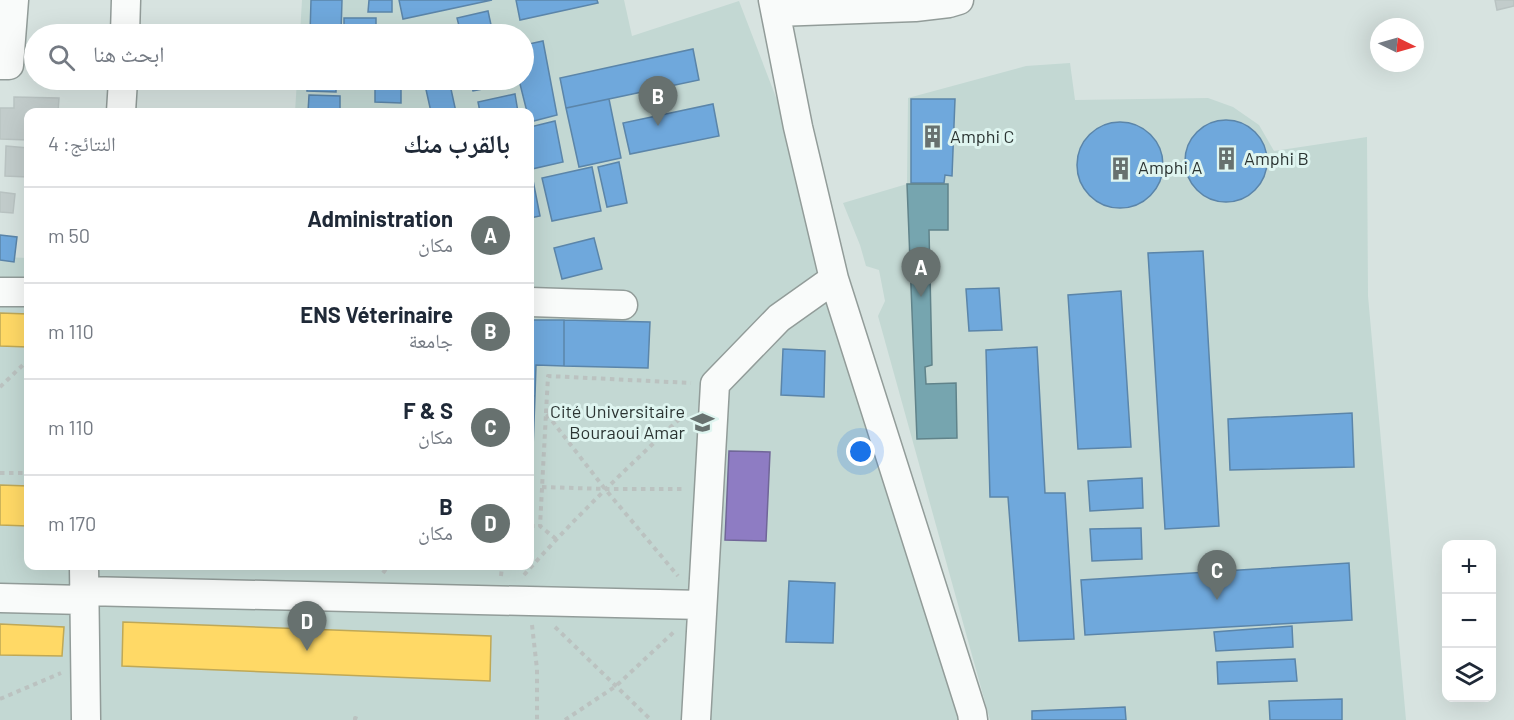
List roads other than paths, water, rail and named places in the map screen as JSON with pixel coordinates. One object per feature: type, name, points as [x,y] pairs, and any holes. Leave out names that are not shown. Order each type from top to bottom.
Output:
[{"type":"street","points":[[0,65],[9,65],[14,0]]},
{"type":"street","points":[[125,24],[126,0]]},
{"type":"street","points":[[959,0],[915,7],[775,6],[798,128],[834,279],[973,720]]},
{"type":"street","points":[[121,108],[122,90]]},
{"type":"street","points":[[696,720],[715,384],[779,318],[834,279]]},
{"type":"street","points":[[0,292],[24,292]]},
{"type":"street","points":[[534,302],[623,305]]},
{"type":"street","points":[[0,598],[84,586],[702,605]]},
{"type":"street","points":[[84,586],[86,720]]},
{"type":"place","name":"ENS Véterinaire","points":[[658,126]]},
{"type":"place","name":"Amphi C","points":[[932,137]]},
{"type":"place","name":"Amphi B","points":[[1226,159]]},
{"type":"place","name":"Amphi A","points":[[1120,168]]},
{"type":"place","name":"Administration","points":[[921,297]]},
{"type":"place","name":"Cité Universitaire Bouraoui Amar","points":[[703,422]]},
{"type":"place","name":"F & S","points":[[1217,600]]},
{"type":"place","name":"B","points":[[307,651]]}]
